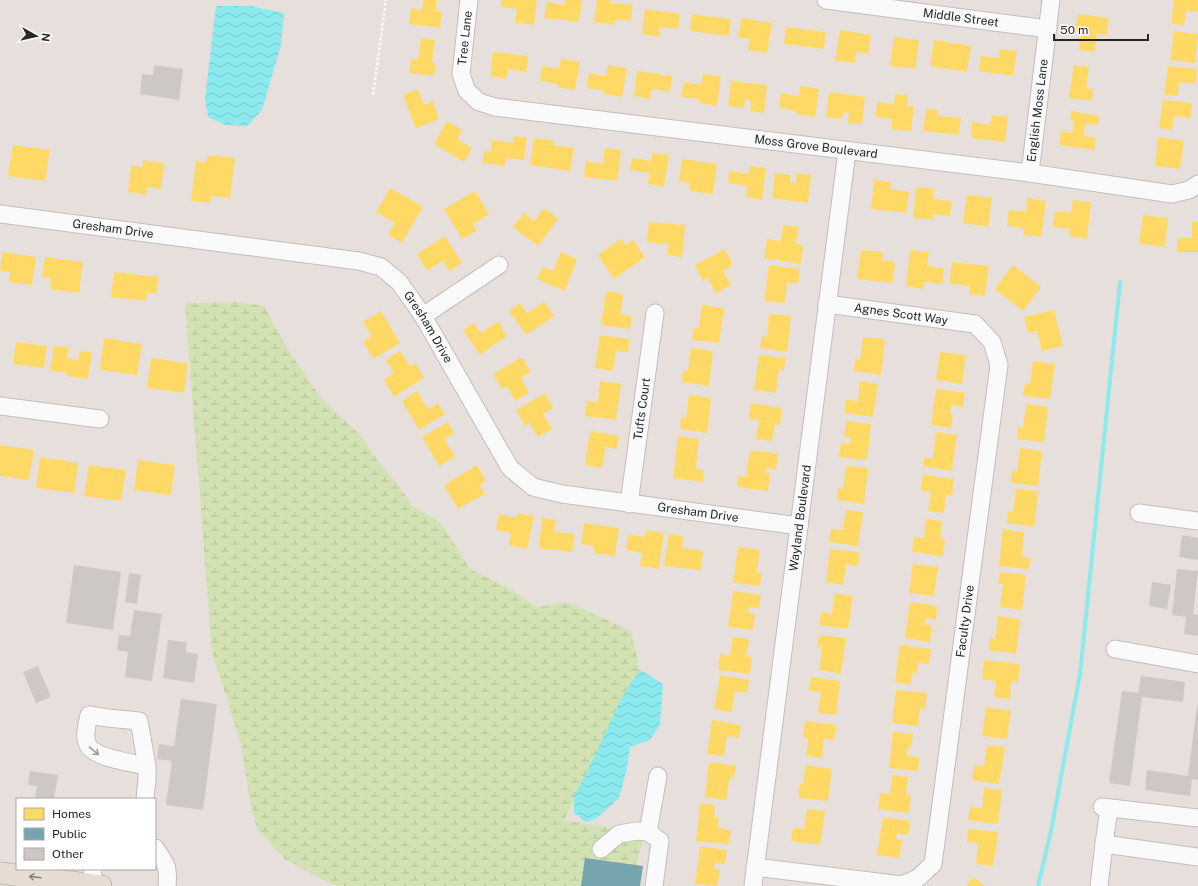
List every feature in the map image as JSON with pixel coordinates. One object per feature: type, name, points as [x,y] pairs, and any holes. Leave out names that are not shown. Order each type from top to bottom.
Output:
[{"type":"main road","points":[[0,873],[96,880]]},
{"type":"street","name":"Tree Lane","points":[[469,0],[462,74],[467,91],[479,102],[495,107]]},
{"type":"street","name":"Middle Street","points":[[826,0],[1048,29]]},
{"type":"street","name":"English Moss Lane","points":[[1030,173],[1051,0]]},
{"type":"street","name":"Moss Grove Boulevard","points":[[495,107],[1030,173],[1172,194],[1189,190],[1198,184]]},
{"type":"street","name":"Wayland Boulevard","points":[[753,886],[847,151]]},
{"type":"street","name":"Gresham Drive","points":[[0,214],[359,261],[381,267],[399,282],[423,316],[510,468],[532,487],[562,494],[629,504],[799,526]]},
{"type":"street","points":[[423,316],[499,266]]},
{"type":"street","name":"Agnes Scott Way","points":[[827,304],[976,324]]},
{"type":"street","name":"Tufts Court","points":[[629,504],[655,313]]},
{"type":"street","name":"Faculty Drive","points":[[755,867],[902,885],[918,878],[933,864],[998,365],[992,342],[976,324]]},
{"type":"street","points":[[0,406],[100,419]]},
{"type":"street","points":[[1139,513],[1198,521]]},
{"type":"street","points":[[1115,650],[1198,664]]},
{"type":"street","points":[[145,798],[148,779],[147,766],[138,721],[89,715],[86,729],[86,742],[90,749],[99,755],[147,766]]},
{"type":"street","points":[[648,832],[658,776]]},
{"type":"street","points":[[1099,886],[1104,844],[1105,808],[1198,818]]},
{"type":"street","points":[[601,849],[619,834],[637,831],[648,832],[660,841],[654,886]]},
{"type":"street","points":[[1104,844],[1198,857]]},
{"type":"street","points":[[156,849],[163,859],[167,869],[167,886]]},
{"type":"path","points":[[373,95],[386,0]]},
{"type":"green space","points":[[236,302],[264,306],[288,350],[322,399],[360,435],[382,467],[400,487],[411,505],[441,523],[470,569],[513,591],[537,607],[567,602],[631,631],[640,670],[564,820],[644,834],[635,871],[619,886],[338,886],[325,881],[285,859],[257,829],[249,796],[241,744],[212,652],[185,303]]},
{"type":"water","points":[[216,6],[251,6],[284,13],[281,45],[262,110],[247,126],[225,125],[208,117],[205,99]]},
{"type":"water","points":[[640,670],[663,684],[660,725],[650,740],[630,747],[627,768],[619,798],[597,818],[586,822],[574,813],[574,796],[586,774],[619,703]]},
{"type":"building: Homes","points":[[423,0],[437,0],[436,11],[442,12],[440,28],[409,24],[411,8],[422,10]]},
{"type":"building: Homes","points":[[501,0],[537,0],[534,25],[515,23],[517,9],[501,7]]},
{"type":"building: Homes","points":[[565,0],[582,0],[579,22],[544,18],[547,2],[564,5]]},
{"type":"building: Homes","points":[[597,0],[611,0],[610,3],[633,5],[631,21],[616,19],[615,25],[594,22]]},
{"type":"building: Homes","points":[[1174,0],[1198,0],[1198,12],[1186,11],[1184,25],[1171,24]]},
{"type":"building: Homes","points":[[645,9],[680,14],[678,29],[660,27],[659,37],[642,34]]},
{"type":"building: Homes","points":[[692,14],[731,19],[729,36],[690,31]]},
{"type":"building: Homes","points":[[1078,14],[1109,18],[1107,35],[1097,34],[1095,52],[1079,50],[1081,33],[1075,32]]},
{"type":"building: Homes","points":[[741,18],[772,23],[767,53],[748,50],[750,39],[738,37]]},
{"type":"building: Homes","points":[[786,27],[826,32],[824,49],[784,44]]},
{"type":"building: Homes","points":[[840,30],[871,35],[868,54],[856,52],[855,63],[835,61]]},
{"type":"building: Homes","points":[[1174,31],[1198,34],[1195,63],[1170,60]]},
{"type":"building: Homes","points":[[894,37],[919,40],[915,69],[890,66]]},
{"type":"building: Homes","points":[[421,38],[435,40],[432,62],[436,63],[434,76],[409,73],[411,59],[418,59]]},
{"type":"building: Homes","points":[[934,40],[971,46],[967,72],[930,66]]},
{"type":"building: Homes","points":[[1000,49],[1017,51],[1013,76],[979,71],[981,56],[999,58]]},
{"type":"building: Homes","points":[[493,52],[528,56],[526,72],[508,69],[506,79],[490,76]]},
{"type":"building: Homes","points":[[561,59],[580,62],[575,90],[557,87],[558,84],[540,81],[542,66],[559,69]]},
{"type":"building: Homes","points":[[608,65],[627,68],[622,97],[604,94],[604,90],[586,88],[589,73],[606,76]]},
{"type":"building: Homes","points":[[1074,65],[1089,67],[1086,88],[1093,89],[1092,101],[1069,98]]},
{"type":"building: Homes","points":[[1168,66],[1197,69],[1196,84],[1179,82],[1178,96],[1164,95]]},
{"type":"building: Homes","points":[[637,71],[672,76],[670,92],[652,89],[650,99],[634,96]]},
{"type":"building: Homes","points":[[703,74],[721,77],[717,106],[699,103],[699,99],[681,97],[684,82],[701,85]]},
{"type":"building: Homes","points":[[731,81],[767,85],[764,113],[750,111],[751,101],[745,100],[744,108],[728,106]]},
{"type":"building: Homes","points":[[800,86],[819,89],[815,117],[796,114],[797,111],[779,108],[781,93],[799,96]]},
{"type":"building: Homes","points":[[418,89],[424,105],[433,101],[439,119],[416,128],[403,95]]},
{"type":"building: Homes","points":[[829,92],[865,97],[862,124],[848,123],[849,113],[843,112],[842,119],[826,117]]},
{"type":"building: Homes","points":[[895,94],[908,95],[907,106],[914,106],[911,131],[891,129],[892,119],[876,117],[877,102],[894,104]]},
{"type":"building: Homes","points":[[1163,100],[1192,103],[1191,118],[1174,116],[1172,130],[1159,128]]},
{"type":"building: Homes","points":[[926,109],[938,110],[938,116],[961,118],[959,135],[923,131]]},
{"type":"building: Homes","points":[[1071,111],[1099,116],[1098,125],[1085,124],[1084,136],[1096,138],[1094,150],[1059,145],[1061,131],[1072,133],[1074,121],[1070,120]]},
{"type":"building: Homes","points":[[992,115],[1008,117],[1005,142],[971,138],[972,122],[990,125]]},
{"type":"building: Homes","points":[[447,121],[462,130],[457,139],[472,148],[464,162],[434,144]]},
{"type":"building: Homes","points":[[514,136],[527,138],[524,160],[506,158],[505,166],[483,163],[484,151],[491,152],[492,140],[513,143]]},
{"type":"building: Homes","points":[[1158,137],[1184,141],[1180,169],[1155,166]]},
{"type":"building: Homes","points":[[534,138],[554,141],[553,145],[574,148],[570,171],[530,165]]},
{"type":"building: Homes","points":[[13,145],[50,150],[45,181],[8,176]]},
{"type":"building: Homes","points":[[605,148],[621,150],[617,181],[584,177],[586,161],[603,164]]},
{"type":"building: Homes","points":[[652,153],[669,155],[664,187],[648,184],[649,173],[630,170],[632,158],[651,161]]},
{"type":"building: Homes","points":[[207,155],[235,158],[230,198],[211,196],[210,203],[191,201],[196,161],[207,162]]},
{"type":"building: Homes","points":[[682,159],[717,164],[713,194],[689,191],[690,183],[679,181]]},
{"type":"building: Homes","points":[[143,160],[164,163],[161,189],[147,187],[146,195],[128,192],[131,166],[143,167]]},
{"type":"building: Homes","points":[[750,166],[766,168],[762,200],[746,197],[747,186],[728,183],[729,171],[749,174]]},
{"type":"building: Homes","points":[[775,173],[791,175],[790,182],[796,183],[797,173],[811,175],[808,203],[772,198]]},
{"type":"building: Homes","points":[[874,180],[891,182],[890,189],[909,192],[906,213],[871,209]]},
{"type":"building: Homes","points":[[916,187],[934,189],[933,199],[952,201],[950,216],[933,214],[933,220],[913,218]]},
{"type":"building: Homes","points":[[390,188],[423,207],[402,243],[388,235],[395,223],[376,212]]},
{"type":"building: Homes","points":[[475,191],[489,214],[473,224],[477,230],[462,239],[444,209]]},
{"type":"building: Homes","points":[[967,195],[992,198],[988,227],[963,223]]},
{"type":"building: Homes","points":[[1027,198],[1046,201],[1041,237],[1023,235],[1024,228],[1007,226],[1009,210],[1026,212]]},
{"type":"building: Homes","points":[[1073,200],[1091,202],[1087,239],[1069,236],[1070,229],[1053,227],[1055,211],[1071,213]]},
{"type":"building: Homes","points":[[544,208],[558,219],[538,246],[513,227],[524,213],[534,221]]},
{"type":"building: Homes","points":[[1143,215],[1168,218],[1165,247],[1139,244]]},
{"type":"building: Homes","points":[[649,222],[685,225],[682,257],[667,255],[668,244],[647,242]]},
{"type":"building: Homes","points":[[1192,222],[1198,222],[1198,252],[1177,252],[1177,238],[1192,238]]},
{"type":"building: Homes","points":[[783,225],[799,227],[796,244],[803,245],[801,264],[764,258],[767,239],[781,241]]},
{"type":"building: Homes","points":[[445,236],[462,263],[450,271],[443,261],[427,271],[417,254]]},
{"type":"building: Homes","points":[[621,239],[626,245],[633,240],[645,257],[614,279],[598,255]]},
{"type":"building: Homes","points":[[725,249],[733,265],[723,271],[731,285],[716,294],[708,278],[703,281],[695,265]]},
{"type":"building: Homes","points":[[861,250],[883,252],[882,260],[895,262],[893,283],[857,279]]},
{"type":"building: Homes","points":[[910,250],[929,252],[927,266],[944,268],[942,284],[925,282],[924,289],[906,286]]},
{"type":"building: Homes","points":[[2,252],[36,257],[32,285],[9,282],[10,272],[0,271]]},
{"type":"building: Homes","points":[[561,252],[577,259],[565,291],[537,279],[542,267],[553,271]]},
{"type":"building: Homes","points":[[45,257],[83,262],[79,293],[50,289],[51,278],[42,277]]},
{"type":"building: Homes","points":[[952,262],[989,266],[985,296],[969,294],[970,286],[949,284]]},
{"type":"building: Homes","points":[[769,265],[800,269],[798,284],[787,282],[785,303],[764,301]]},
{"type":"building: Homes","points":[[1013,265],[1041,287],[1023,311],[995,289]]},
{"type":"building: Homes","points":[[114,272],[159,277],[156,294],[147,293],[146,301],[111,297]]},
{"type":"building: Homes","points":[[606,291],[623,294],[620,314],[632,316],[630,329],[601,325]]},
{"type":"building: Homes","points":[[544,302],[554,316],[526,335],[509,311],[520,303],[527,313]]},
{"type":"building: Homes","points":[[702,305],[724,308],[719,343],[692,340],[694,328],[699,328]]},
{"type":"building: Homes","points":[[1054,310],[1063,346],[1042,351],[1037,331],[1028,333],[1024,317]]},
{"type":"building: Homes","points":[[381,311],[400,343],[373,359],[363,341],[372,336],[363,322]]},
{"type":"building: Homes","points":[[769,314],[791,316],[787,352],[760,348],[762,336],[767,337]]},
{"type":"building: Homes","points":[[498,321],[507,336],[480,355],[463,330],[474,323],[481,333]]},
{"type":"building: Homes","points":[[600,335],[630,339],[628,352],[616,351],[613,371],[595,368]]},
{"type":"building: Homes","points":[[863,337],[885,339],[881,375],[854,371],[855,359],[860,360]]},
{"type":"building: Homes","points":[[104,338],[142,344],[137,375],[100,370]]},
{"type":"building: Homes","points":[[16,342],[47,346],[44,368],[13,364]]},
{"type":"building: Homes","points":[[54,346],[69,347],[67,358],[78,360],[80,351],[92,352],[88,379],[66,376],[67,373],[50,371]]},
{"type":"building: Homes","points":[[691,348],[713,351],[709,386],[682,382],[683,370],[688,371]]},
{"type":"building: Homes","points":[[400,351],[410,366],[415,363],[424,378],[394,397],[384,380],[394,373],[386,360]]},
{"type":"building: Homes","points":[[940,352],[966,355],[962,384],[936,380]]},
{"type":"building: Homes","points":[[759,355],[786,358],[784,370],[779,369],[776,393],[754,390]]},
{"type":"building: Homes","points":[[522,357],[531,372],[521,378],[529,393],[515,401],[507,386],[502,389],[493,374]]},
{"type":"building: Homes","points":[[151,358],[188,363],[184,393],[147,388]]},
{"type":"building: Homes","points":[[1033,361],[1055,364],[1050,399],[1023,396],[1025,384],[1030,384]]},
{"type":"building: Homes","points":[[600,381],[621,384],[616,420],[585,416],[587,401],[598,402]]},
{"type":"building: Homes","points":[[860,381],[878,384],[873,417],[844,413],[846,400],[858,401]]},
{"type":"building: Homes","points":[[936,389],[965,393],[963,407],[951,405],[950,414],[953,415],[951,428],[931,425]]},
{"type":"building: Homes","points":[[417,391],[428,409],[438,403],[445,414],[419,430],[402,401]]},
{"type":"building: Homes","points":[[545,393],[553,408],[543,414],[552,429],[538,437],[529,423],[525,426],[516,410]]},
{"type":"building: Homes","points":[[689,395],[711,398],[707,433],[680,429],[681,417],[686,418]]},
{"type":"building: Homes","points":[[751,403],[782,408],[780,425],[775,424],[772,441],[756,439],[759,420],[749,419]]},
{"type":"building: Homes","points":[[1026,404],[1048,407],[1044,442],[1017,439],[1018,427],[1023,428]]},
{"type":"building: Homes","points":[[846,421],[871,424],[867,460],[839,457],[841,443],[850,444],[851,438],[844,437]]},
{"type":"building: Homes","points":[[448,422],[454,433],[444,439],[455,457],[439,466],[422,437]]},
{"type":"building: Homes","points":[[590,431],[619,436],[617,449],[605,447],[602,468],[585,465]]},
{"type":"building: Homes","points":[[936,432],[957,435],[952,471],[923,466],[924,457],[933,459]]},
{"type":"building: Homes","points":[[678,436],[699,439],[696,469],[704,470],[703,482],[673,478]]},
{"type":"building: Homes","points":[[0,445],[34,450],[29,480],[0,476]]},
{"type":"building: Homes","points":[[1020,448],[1042,451],[1038,486],[1011,483],[1012,471],[1017,471]]},
{"type":"building: Homes","points":[[750,450],[778,454],[776,470],[766,468],[766,473],[770,473],[768,491],[737,487],[738,476],[746,477]]},
{"type":"building: Homes","points":[[40,457],[78,463],[74,493],[36,488]]},
{"type":"building: Homes","points":[[138,460],[175,465],[171,495],[134,490]]},
{"type":"building: Homes","points":[[89,465],[126,470],[121,501],[84,496]]},
{"type":"building: Homes","points":[[477,465],[486,481],[480,484],[485,494],[458,509],[444,485]]},
{"type":"building: Homes","points":[[846,466],[868,468],[864,504],[837,500],[838,488],[843,489]]},
{"type":"building: Homes","points":[[923,475],[954,479],[952,496],[946,495],[944,513],[928,511],[931,492],[921,491]]},
{"type":"building: Homes","points":[[1016,489],[1038,491],[1034,527],[1007,523],[1008,511],[1013,512]]},
{"type":"building: Homes","points":[[846,510],[863,512],[858,546],[829,542],[831,529],[843,530]]},
{"type":"building: Homes","points":[[518,513],[534,516],[527,549],[509,545],[511,533],[496,530],[499,514],[517,518]]},
{"type":"building: Homes","points":[[542,518],[556,520],[554,532],[575,534],[572,552],[539,548]]},
{"type":"building: Homes","points":[[926,519],[942,521],[940,539],[945,539],[943,556],[912,552],[914,537],[924,538]]},
{"type":"building: Homes","points":[[584,523],[619,528],[615,556],[594,553],[594,546],[581,544]]},
{"type":"building: Homes","points":[[1003,529],[1024,532],[1022,557],[1031,558],[1029,569],[999,566]]},
{"type":"building: Homes","points":[[646,530],[664,533],[659,569],[640,566],[642,553],[626,550],[628,535],[645,537]]},
{"type":"building: Homes","points":[[669,534],[683,536],[682,548],[703,551],[701,570],[664,566]]},
{"type":"building: Homes","points":[[738,547],[760,550],[757,573],[762,574],[760,586],[733,583]]},
{"type":"building: Homes","points":[[830,549],[859,552],[858,566],[846,564],[843,585],[826,582]]},
{"type":"building: Homes","points":[[913,564],[938,567],[934,596],[909,593]]},
{"type":"building: Homes","points":[[1000,572],[1026,575],[1022,610],[1000,607],[1003,584],[998,584]]},
{"type":"building: Homes","points":[[733,591],[761,595],[759,609],[749,607],[748,613],[755,614],[753,630],[728,627]]},
{"type":"building: Homes","points":[[835,593],[853,596],[848,629],[819,625],[821,612],[832,614]]},
{"type":"building: Homes","points":[[910,602],[937,606],[936,620],[926,618],[925,625],[932,625],[930,642],[905,638]]},
{"type":"building: Homes","points":[[998,616],[1020,619],[1016,654],[989,650],[990,638],[995,639]]},
{"type":"building: Homes","points":[[819,635],[846,638],[841,674],[819,670],[822,647],[817,647]]},
{"type":"building: Homes","points":[[733,637],[749,639],[746,656],[752,657],[750,674],[718,670],[720,654],[730,656]]},
{"type":"building: Homes","points":[[900,645],[931,649],[929,664],[918,663],[917,673],[912,673],[911,684],[895,682]]},
{"type":"building: Homes","points":[[984,660],[1020,664],[1018,682],[1011,681],[1010,699],[994,697],[996,681],[982,679]]},
{"type":"building: Homes","points":[[720,675],[749,680],[747,693],[735,691],[732,712],[714,709]]},
{"type":"building: Homes","points":[[811,677],[840,681],[836,715],[818,713],[821,692],[809,691]]},
{"type":"building: Homes","points":[[896,690],[927,693],[925,709],[920,708],[918,726],[892,723]]},
{"type":"building: Homes","points":[[986,707],[1011,711],[1007,739],[982,736]]},
{"type":"building: Homes","points":[[712,720],[741,725],[739,738],[727,736],[724,756],[707,754]]},
{"type":"building: Homes","points":[[805,721],[836,725],[834,740],[824,739],[822,758],[806,756],[808,738],[803,738]]},
{"type":"building: Homes","points":[[893,732],[913,734],[911,747],[908,747],[907,756],[919,757],[918,771],[889,768]]},
{"type":"building: Homes","points":[[987,745],[1005,747],[999,784],[972,780],[974,765],[984,766]]},
{"type":"building: Homes","points":[[709,762],[736,766],[734,778],[730,777],[726,800],[705,797]]},
{"type":"building: Homes","points":[[806,765],[832,769],[828,801],[798,798],[800,784],[803,784]]},
{"type":"building: Homes","points":[[892,775],[908,777],[906,795],[911,796],[909,813],[878,809],[880,793],[890,794]]},
{"type":"building: Homes","points":[[984,788],[1002,790],[998,824],[968,820],[970,807],[982,808]]},
{"type":"building: Homes","points":[[700,803],[715,805],[714,817],[719,817],[718,828],[731,830],[729,844],[696,841]]},
{"type":"building: Homes","points":[[807,809],[825,811],[820,845],[791,841],[793,828],[804,829]]},
{"type":"building: Homes","points":[[883,817],[910,821],[908,835],[897,833],[896,839],[902,840],[899,858],[877,855]]},
{"type":"building: Homes","points":[[968,829],[998,832],[993,866],[976,864],[978,843],[967,842]]},
{"type":"building: Homes","points":[[700,846],[727,850],[725,864],[715,863],[714,869],[720,870],[717,886],[695,884]]},
{"type":"building: Homes","points":[[973,877],[986,886],[966,886]]},
{"type":"building: Public","points":[[585,858],[643,866],[640,886],[581,886]]},
{"type":"building: Other","points":[[154,65],[183,69],[179,100],[140,94],[142,74],[153,75]]},
{"type":"building: Other","points":[[1182,535],[1198,538],[1198,560],[1179,557]]},
{"type":"building: Other","points":[[74,565],[121,572],[113,630],[66,623]]},
{"type":"building: Other","points":[[1177,569],[1198,571],[1193,614],[1198,615],[1198,636],[1184,634],[1186,617],[1172,615]]},
{"type":"building: Other","points":[[129,573],[141,575],[137,604],[125,602]]},
{"type":"building: Other","points":[[1152,582],[1171,585],[1167,609],[1149,606]]},
{"type":"building: Other","points":[[134,610],[162,614],[152,681],[125,677],[128,652],[117,650],[119,635],[130,636]]},
{"type":"building: Other","points":[[168,640],[187,642],[186,652],[198,654],[194,683],[163,678]]},
{"type":"building: Other","points":[[38,666],[51,697],[36,703],[23,672]]},
{"type":"building: Other","points":[[1141,676],[1185,682],[1183,702],[1142,697],[1130,786],[1109,783],[1122,691],[1138,693]]},
{"type":"building: Other","points":[[181,699],[217,704],[203,810],[166,805],[172,761],[157,759],[159,744],[174,746]]},
{"type":"building: Other","points":[[1197,705],[1198,780],[1192,779],[1190,796],[1145,790],[1147,770],[1188,776]]},
{"type":"building: Other","points":[[30,771],[58,775],[54,798],[35,798],[37,786],[28,785]]},
{"type":"waterway","points":[[1038,886],[1051,831],[1080,674],[1120,282]]}]
